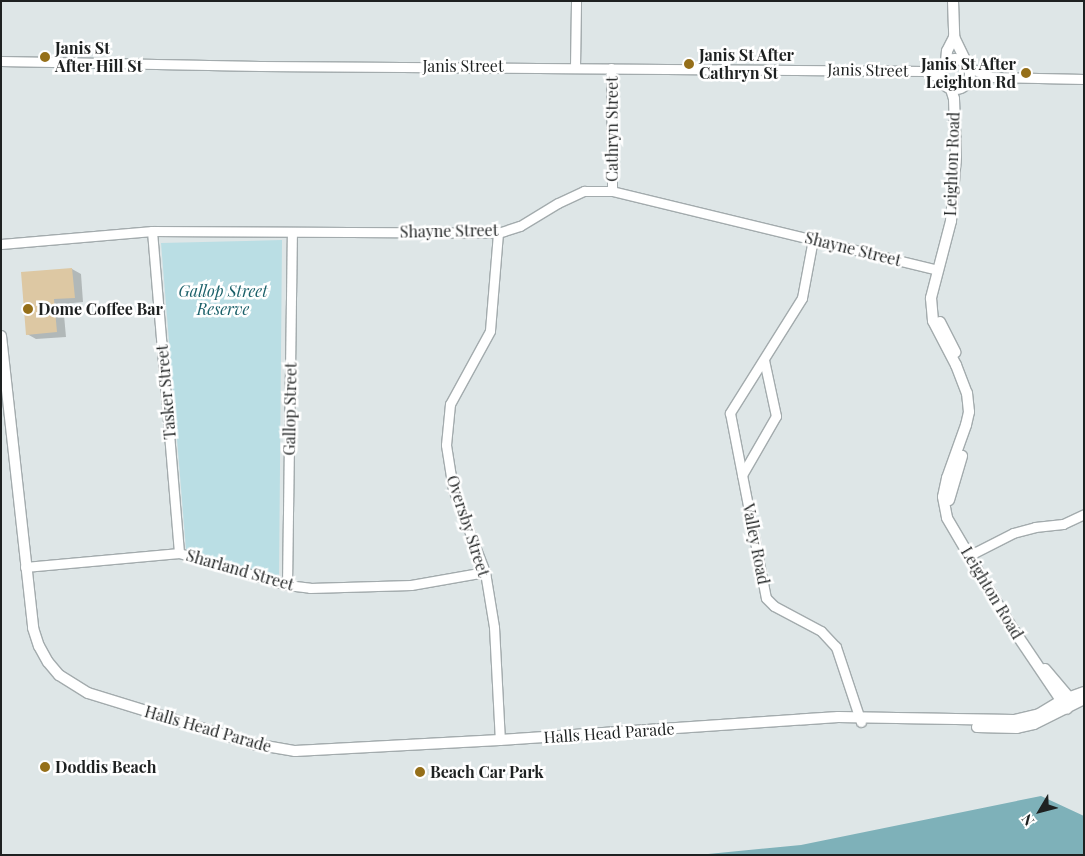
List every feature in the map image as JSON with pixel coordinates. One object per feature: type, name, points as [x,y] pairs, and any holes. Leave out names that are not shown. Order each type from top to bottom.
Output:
[{"type":"street","points":[[575,67],[576,1]]},
{"type":"street","points":[[953,1],[954,37],[968,65]]},
{"type":"street","points":[[940,78],[947,51],[954,37]]},
{"type":"street","points":[[944,64],[956,59],[990,77]]},
{"type":"street","name":"Janis Street","points":[[1,61],[270,66],[924,71],[944,64]]},
{"type":"street","name":"Leighton Road","points":[[968,65],[971,76],[958,90],[956,156],[951,221],[938,270],[936,287],[938,318],[960,360],[972,391],[973,422],[949,504],[956,533],[1007,620],[1068,703]]},
{"type":"street","name":"Cathryn Street","points":[[612,68],[612,191]]},
{"type":"street","name":"Janis Street","points":[[924,71],[940,78]]},
{"type":"street","points":[[958,90],[990,77],[1084,79]]},
{"type":"street","name":"Leighton Road","points":[[940,78],[946,87],[958,90]]},
{"type":"street","name":"Shayne Street","points":[[1,244],[152,231],[498,233],[520,226],[558,203],[584,191],[612,191],[938,270]]},
{"type":"street","name":"Tasker Street","points":[[152,231],[179,552]]},
{"type":"street","name":"Gallop Street","points":[[287,585],[292,232]]},
{"type":"street","name":"Oversby Street","points":[[498,233],[490,331],[450,404],[446,445],[453,489],[485,572],[494,627],[500,740]]},
{"type":"street","name":"Valley Road","points":[[813,239],[802,298],[730,413],[766,598],[774,606],[821,631],[836,647],[860,719]]},
{"type":"street","name":"Halls Head Parade","points":[[1,336],[33,628],[39,646],[59,675],[88,693],[224,736],[278,750],[364,748],[500,740],[801,721],[818,718],[1014,720],[1084,699]]},
{"type":"street","points":[[742,475],[776,416],[764,360]]},
{"type":"street","points":[[970,555],[1012,533],[1035,527],[1063,524],[1084,514]]},
{"type":"street","name":"Sharland Street","points":[[25,566],[179,552],[287,585],[310,588],[411,585],[485,572]]},
{"type":"street","name":"Halls Head Parade","points":[[1068,703],[1084,692]]},
{"type":"green space","name":"Gallop Street Reserve","points":[[282,240],[279,579],[186,549],[161,243]]},
{"type":"shaded area","points":[[1041,796],[1084,816],[1084,855],[698,855],[801,845]]},
{"type":"building","points":[[72,268],[75,298],[54,299],[57,332],[26,335],[21,272]]},
{"type":"place","name":"Janis St After Hill St","points":[[45,57]]},
{"type":"place","name":"Janis St After Cathryn St","points":[[689,64]]},
{"type":"place","name":"Janis St After Leighton Rd","points":[[1026,73]]},
{"type":"place","name":"Dome Coffee Bar","points":[[28,309]]},
{"type":"place","name":"Doddis Beach","points":[[45,767]]},
{"type":"place","name":"Beach Car Park","points":[[420,772]]}]
